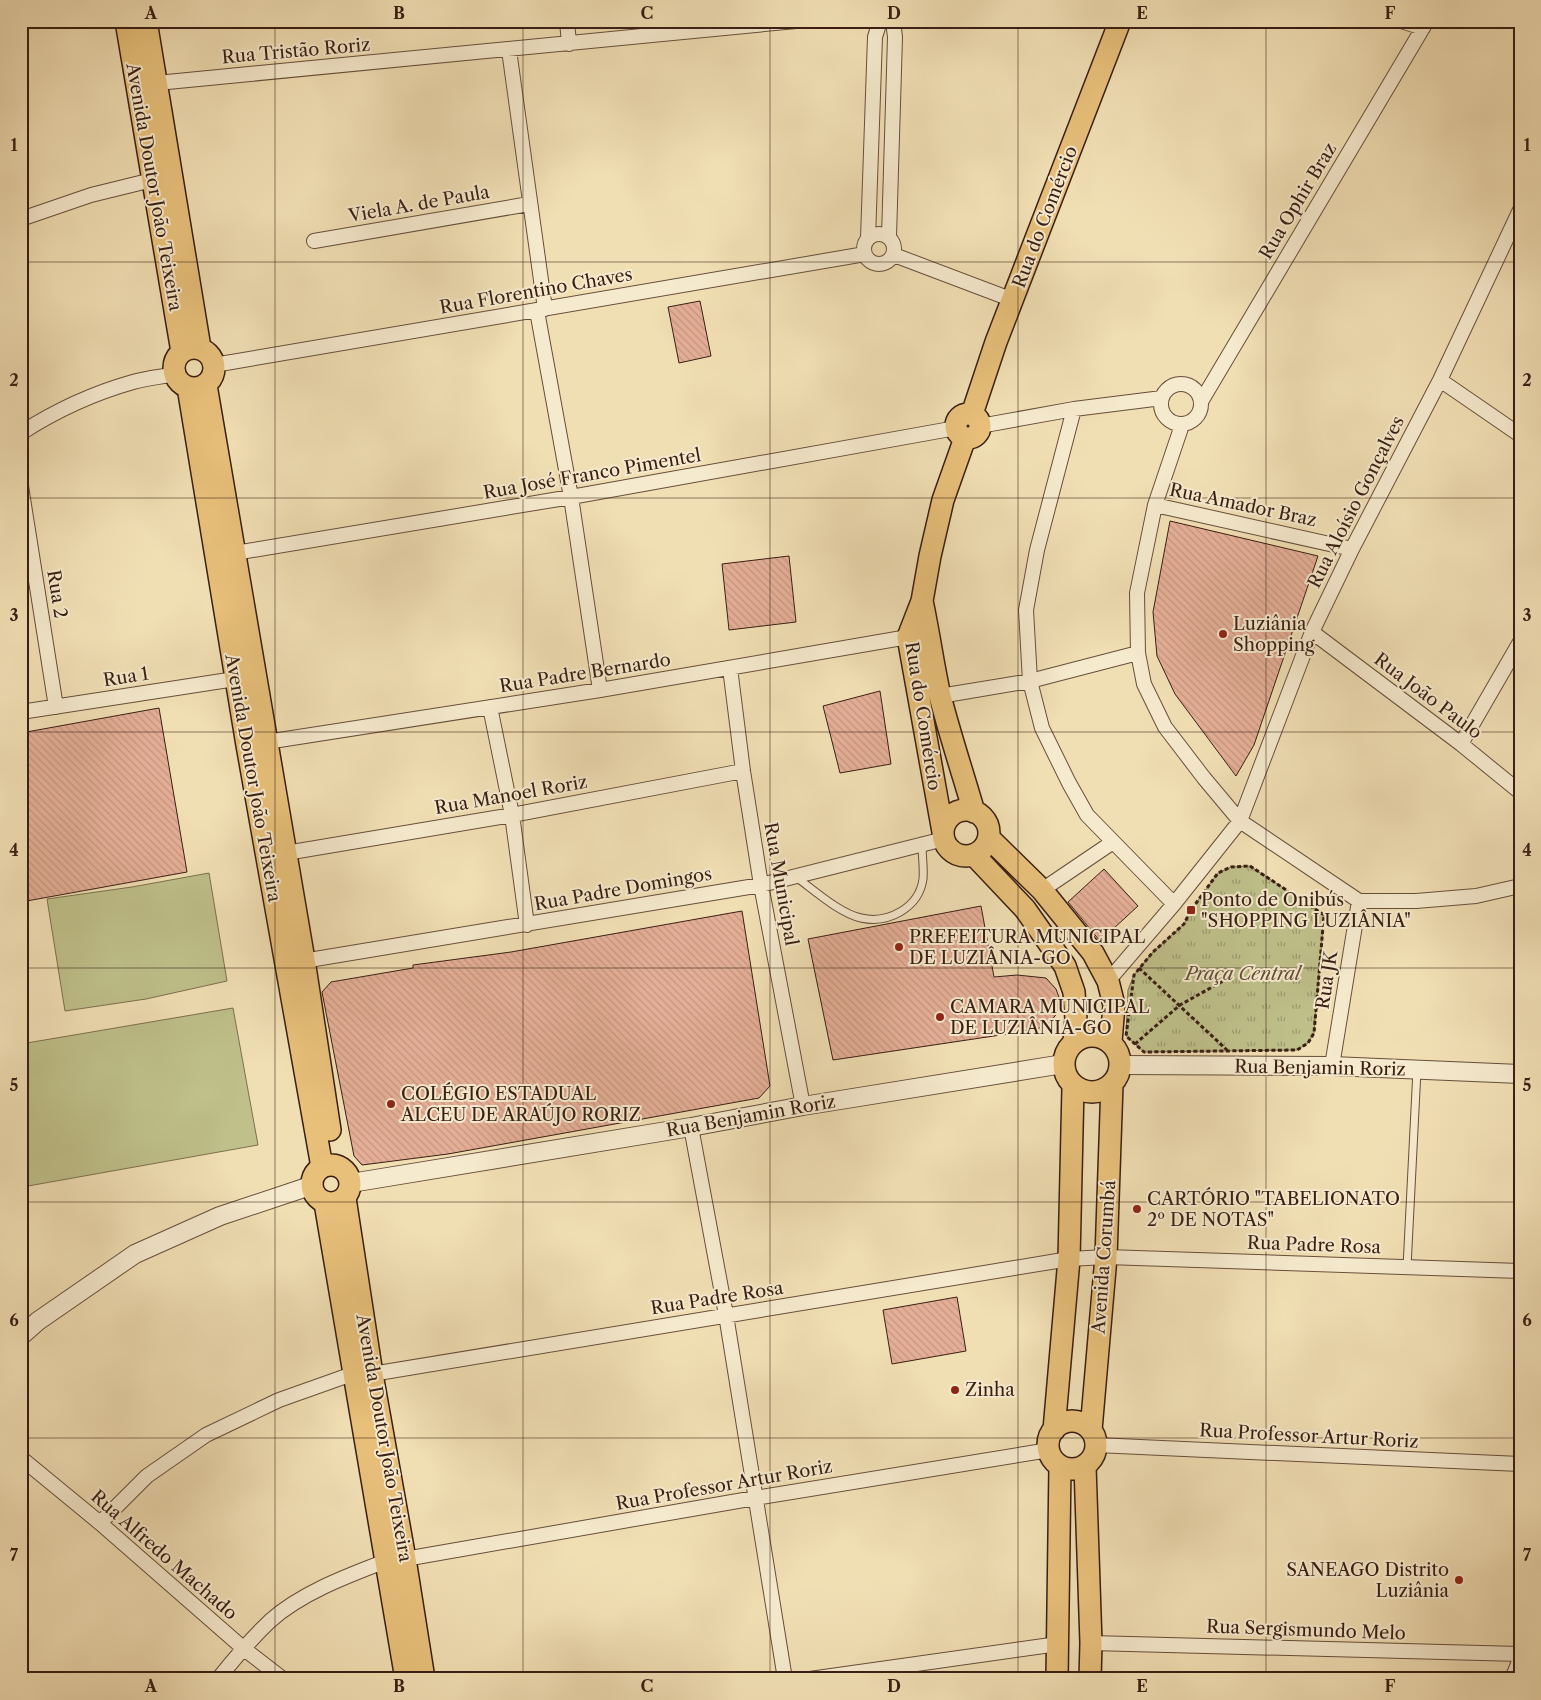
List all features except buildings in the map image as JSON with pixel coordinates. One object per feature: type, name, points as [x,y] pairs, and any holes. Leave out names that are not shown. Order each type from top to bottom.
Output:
[{"type":"main road","name":"Avenida Doutor João Teixeira","points":[[126,21],[152,180],[191,350]]},
{"type":"main road","name":"Avenida Doutor João Teixeira","points":[[146,21],[157,83],[191,350]]},
{"type":"main road","name":"Rua do Comércio","points":[[944,835],[908,637],[922,601],[943,500],[996,342],[1120,21]]},
{"type":"main road","points":[[191,350],[210,356],[214,365],[213,374],[190,382],[175,362],[191,350]]},
{"type":"main road","name":"Avenida Doutor João Teixeira","points":[[190,382],[235,552],[286,853],[294,962],[323,1173]]},
{"type":"main road","name":"Avenida Doutor João Teixeira","points":[[190,382],[247,746],[294,962]]},
{"type":"main road","name":"Rua do Comércio","points":[[922,601],[930,633],[931,651],[940,696],[974,812]]},
{"type":"main road","points":[[968,810],[974,812],[980,815],[988,825],[989,838],[986,845],[974,855],[966,856],[952,852],[947,846],[944,835],[948,819],[954,814],[968,810]]},
{"type":"main road","points":[[989,838],[1042,890],[1093,953],[1108,981],[1114,1005],[1110,1042],[1099,1036],[1086,1036],[1074,1042],[1066,1051],[1063,1064]]},
{"type":"main road","points":[[974,855],[1025,909],[1066,966],[1074,992],[1076,1019],[1074,1042]]},
{"type":"main road","name":"Avenida Corumbá","points":[[1090,1679],[1091,1643],[1085,1466],[1093,1457],[1118,1053],[1110,1042]]},
{"type":"main road","name":"Avenida Corumbá","points":[[1058,1679],[1054,1448],[1069,1259],[1073,1087],[1065,1076],[1063,1064]]},
{"type":"main road","points":[[1073,1087],[1084,1093],[1097,1093],[1109,1088],[1116,1074]]},
{"type":"main road","points":[[346,1171],[340,1194],[315,1195],[323,1173],[346,1171]]},
{"type":"main road","name":"Avenida Doutor João Teixeira","points":[[340,1194],[363,1374],[395,1560],[424,1679]]},
{"type":"main road","points":[[1085,1466],[1073,1469],[1054,1448],[1065,1422],[1080,1422],[1094,1438]]},
{"type":"main road","name":"Avenida Doutor João Teixeira","points":[[395,1560],[406,1679]]},
{"type":"street","points":[[567,21],[569,44]]},
{"type":"street","name":"Rua Tristão Roriz","points":[[157,83],[796,21]]},
{"type":"street","points":[[880,21],[875,37],[868,238],[864,248],[865,254],[871,262],[881,264],[886,263],[894,255],[895,245],[889,236],[894,36],[892,21]]},
{"type":"street","points":[[1401,21],[1425,25]]},
{"type":"street","name":"Rua Ophir Braz","points":[[1202,400],[1425,25]]},
{"type":"street","points":[[509,50],[541,310],[600,690]]},
{"type":"street","points":[[21,219],[91,195],[152,180]]},
{"type":"street","name":"Viela A. de Paula","points":[[314,241],[529,204]]},
{"type":"street","name":"Rua Aloísio Gonçalves","points":[[1108,981],[1174,904],[1240,821],[1312,632],[1352,549],[1440,380],[1520,210]]},
{"type":"street","points":[[868,238],[880,233],[889,236]]},
{"type":"street","name":"Rua Florentino Chaves","points":[[214,365],[865,254]]},
{"type":"street","points":[[894,255],[1012,300]]},
{"type":"street","points":[[1440,380],[1520,435]]},
{"type":"street","points":[[21,432],[48,416],[133,382],[190,382]]},
{"type":"street","points":[[1183,384],[1189,385],[1195,389],[1202,400],[1199,414],[1189,423],[1182,425],[1170,421],[1162,410],[1162,398],[1170,387],[1183,384]]},
{"type":"street","name":"Rua José Franco Pimentel","points":[[235,552],[571,497],[1074,408],[1162,398]]},
{"type":"street","points":[[1074,408],[1037,550],[1026,610],[1030,681],[1042,728],[1088,815],[1174,904]]},
{"type":"street","points":[[1182,425],[1155,505],[1137,592],[1138,653],[1144,684],[1165,727],[1240,821],[1359,901],[1476,896],[1520,886]]},
{"type":"street","name":"Rua 2","points":[[21,486],[56,707]]},
{"type":"street","name":"Rua Amador Braz","points":[[1155,505],[1352,549]]},
{"type":"street","name":"Rua João Paulo","points":[[1312,632],[1461,744],[1520,792]]},
{"type":"street","name":"Rua Padre Bernardo","points":[[247,746],[600,690],[908,637]]},
{"type":"street","points":[[1461,744],[1520,642]]},
{"type":"street","points":[[940,696],[1030,681],[1138,653]]},
{"type":"street","name":"Rua Municipal","points":[[730,668],[743,771],[761,885],[803,1106]]},
{"type":"street","name":"Rua 1","points":[[21,712],[235,679]]},
{"type":"street","points":[[490,707],[512,814],[527,925]]},
{"type":"street","name":"Rua Manoel Roriz","points":[[286,853],[512,814],[743,771]]},
{"type":"street","name":"Rua Padre Domingos","points":[[294,962],[761,885],[922,844],[944,835]]},
{"type":"street","points":[[1042,890],[1113,842]]},
{"type":"street","name":"Rua JK","points":[[1332,1066],[1359,901]]},
{"type":"street","name":"Rua Benjamin Roriz","points":[[340,1194],[803,1106],[1063,1064]]},
{"type":"street","name":"Rua Benjamin Roriz","points":[[1116,1074],[1332,1066],[1520,1074]]},
{"type":"street","points":[[691,1127],[726,1315],[786,1679]]},
{"type":"street","points":[[21,1336],[29,1319],[135,1254],[323,1173]]},
{"type":"street","name":"Rua Padre Rosa","points":[[100,1523],[147,1476],[206,1435],[278,1400],[363,1374],[1069,1259],[1106,1256],[1520,1271]]},
{"type":"street","name":"Rua Professor Artur Roriz","points":[[1094,1438],[1520,1464]]},
{"type":"street","name":"Rua Professor Artur Roriz","points":[[218,1679],[243,1648],[271,1620],[304,1597],[335,1581],[395,1560],[1054,1448]]},
{"type":"street","name":"Rua Alfredo Machado","points":[[21,1458],[100,1523],[243,1648],[283,1679]]},
{"type":"street","name":"Rua Sergismundo Melo","points":[[1091,1643],[1520,1654]]},
{"type":"street","points":[[810,1679],[1058,1644]]},
{"type":"street","points":[[1512,1679],[1520,1659]]},
{"type":"lane","points":[[795,876],[844,910],[861,918],[879,919],[894,916],[908,907],[919,894],[923,879],[922,844]]},
{"type":"lane","points":[[1407,1267],[1417,1070]]},
{"type":"path","points":[[1250,866],[1324,915],[1314,1033],[1308,1043],[1297,1050],[1144,1052],[1126,1036],[1134,975],[1139,968],[1153,952],[1184,924],[1191,910],[1218,873],[1231,867],[1250,866]]},
{"type":"path","points":[[1139,968],[1228,1051]]},
{"type":"path","points":[[1135,1044],[1180,1006],[1223,981]]},
{"type":"green space","name":"Praça Central","points":[[1250,866],[1324,915],[1314,1033],[1308,1043],[1297,1050],[1144,1052],[1126,1036],[1128,990],[1134,975],[1153,952],[1184,924],[1191,910],[1218,873],[1231,867]]},
{"type":"green space","points":[[209,873],[227,981],[146,999],[65,1011],[47,899],[132,887]]},
{"type":"green space","points":[[233,1008],[258,1145],[28,1186],[21,1149],[21,1044]]},
{"type":"place","name":"Luziânia Shopping","points":[[1223,634]]},
{"type":"place","name":"Ponto de Onibús \"SHOPPING LUZIÂNIA\"","points":[[1191,910]]},
{"type":"place","name":"PREFEITURA MUNICIPAL DE LUZIÂNIA-GO","points":[[899,947]]},
{"type":"place","name":"CAMARA MUNICIPAL DE LUZIÂNIA-GO","points":[[940,1017]]},
{"type":"place","name":"COLÉGIO ESTADUAL ALCEU DE ARAÚJO RORIZ","points":[[391,1104]]},
{"type":"place","name":"CARTÓRIO \"TABELIONATO 2º DE NOTAS\"","points":[[1137,1209]]},
{"type":"place","name":"Zinha","points":[[955,1390]]},
{"type":"place","name":"SANEAGO Distrito Luziânia","points":[[1459,1580]]}]
